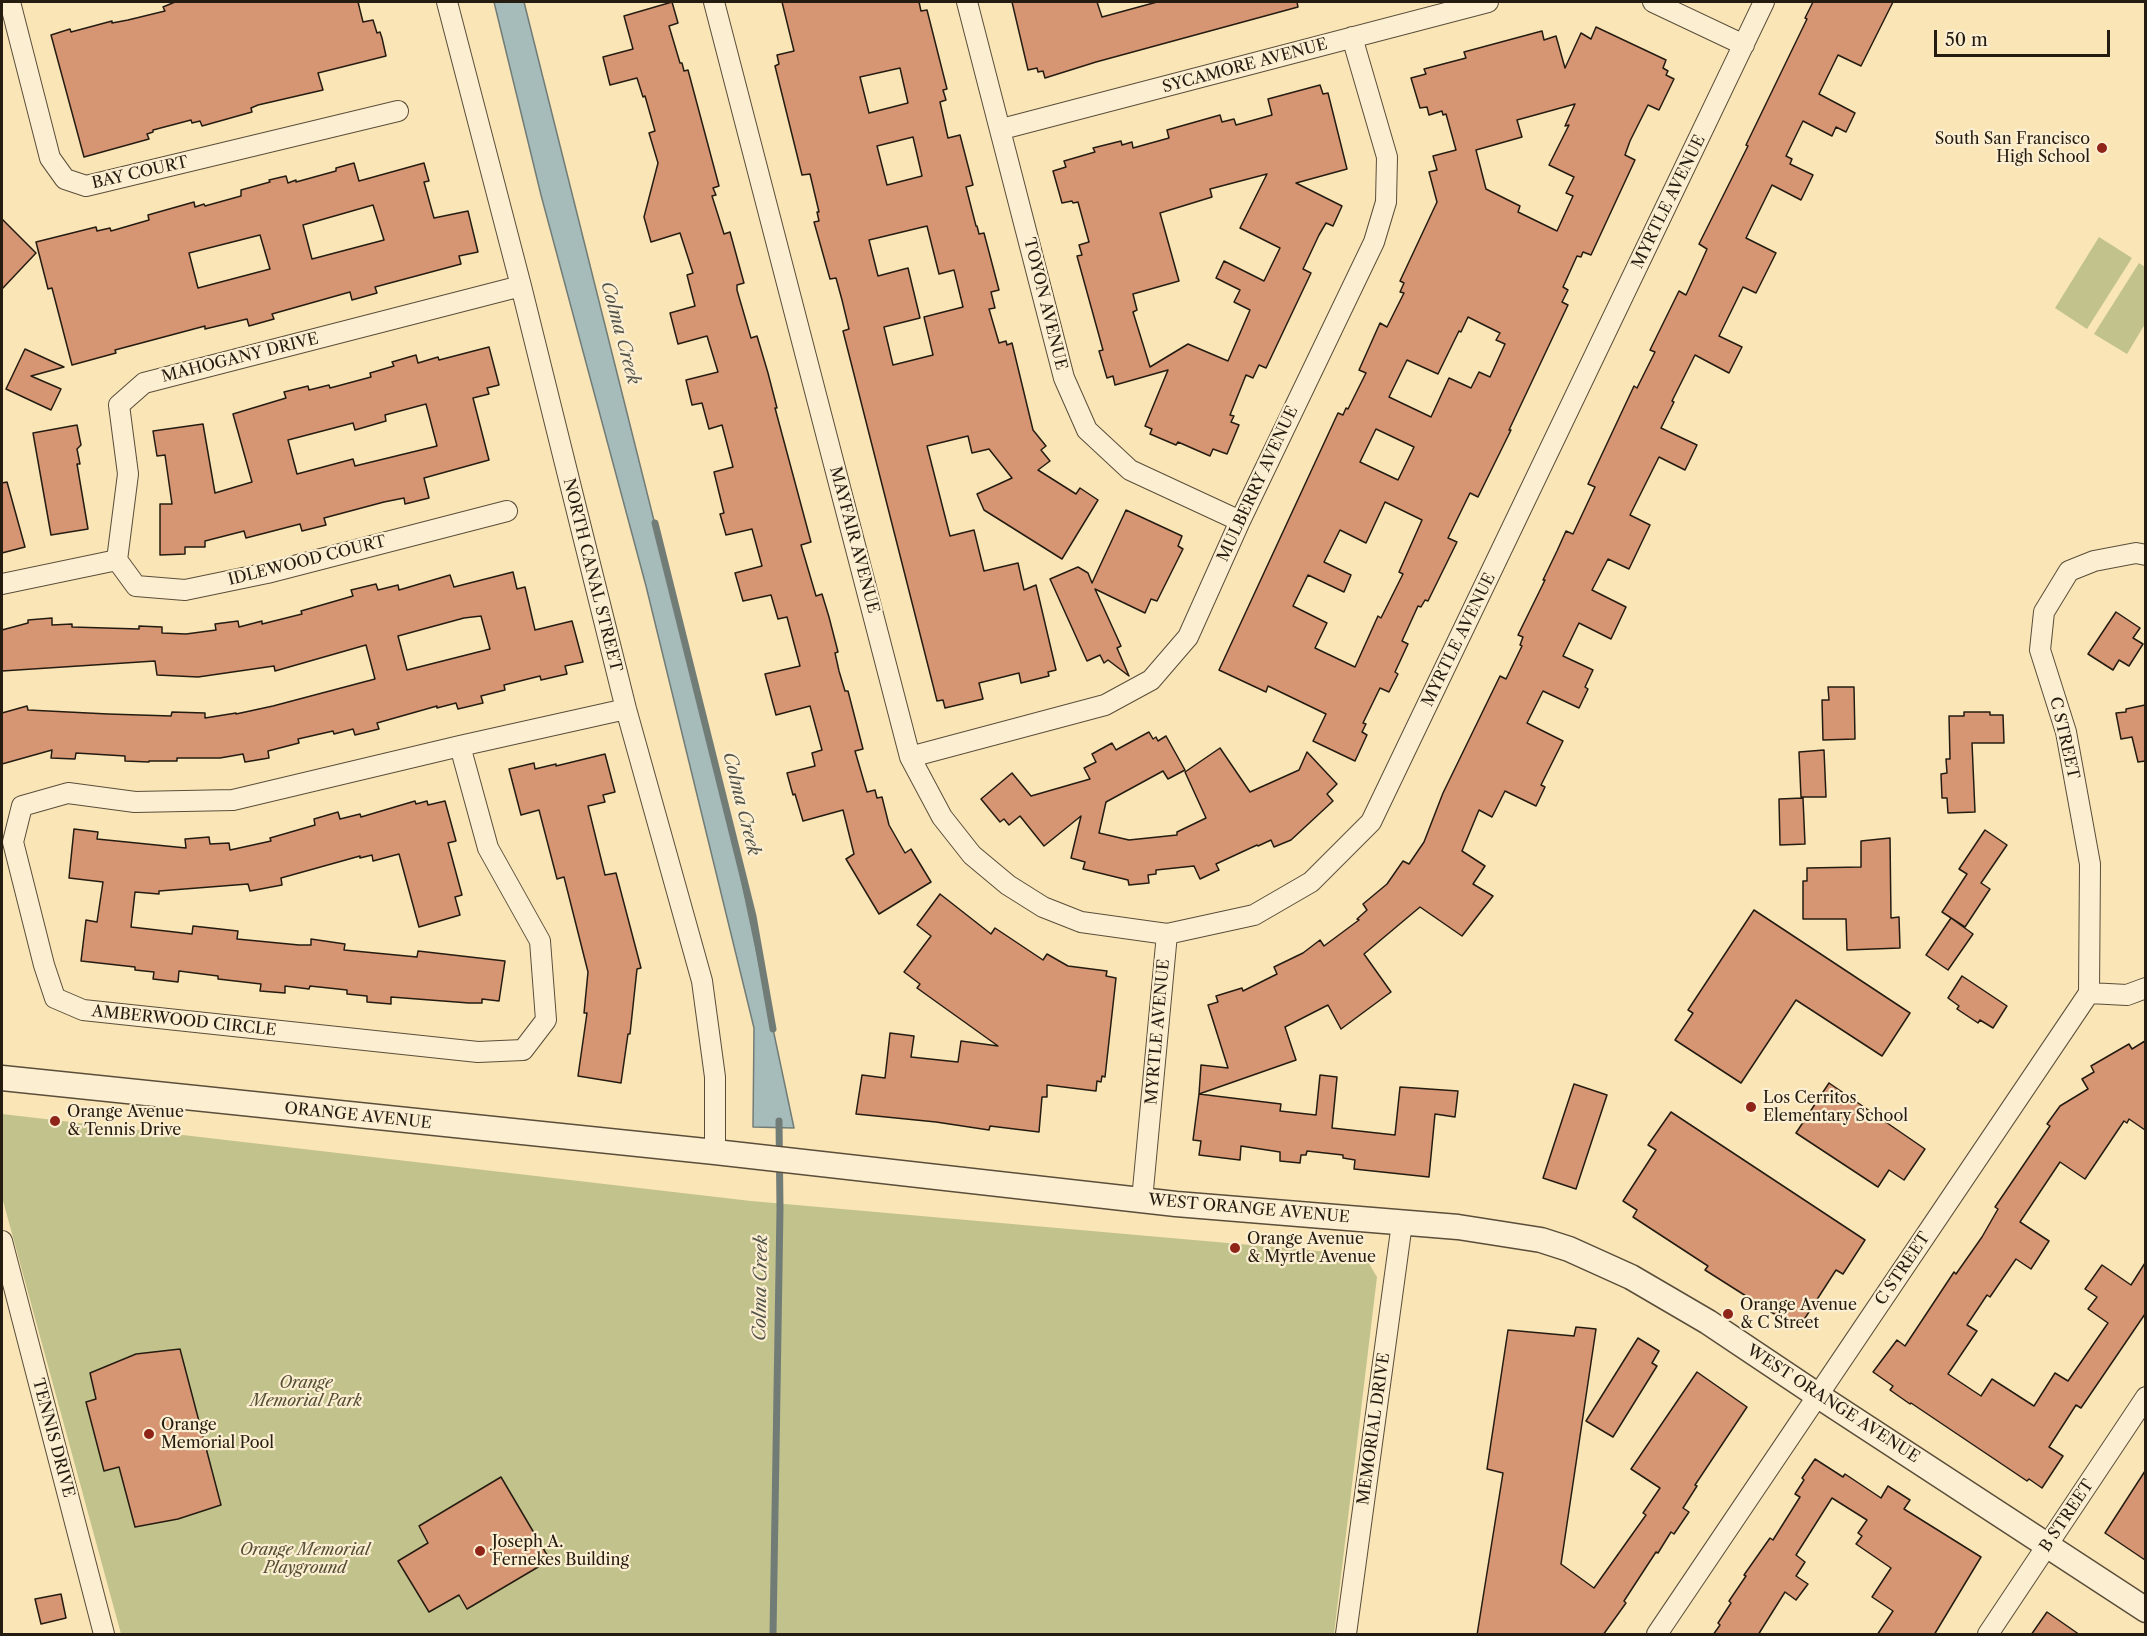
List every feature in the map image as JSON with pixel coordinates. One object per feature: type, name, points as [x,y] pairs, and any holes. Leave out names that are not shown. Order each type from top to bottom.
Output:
[{"type":"street","points":[[2,3],[10,2]]},
{"type":"street","name":"BAY COURT","points":[[10,2],[50,158],[65,179],[86,186],[398,111]]},
{"type":"street","name":"NORTH CANAL STREET","points":[[447,2],[521,286],[626,709],[702,981],[715,1077],[715,1152]]},
{"type":"street","name":"MAYFAIR AVENUE","points":[[714,2],[910,757],[942,817],[972,855],[1008,885],[1043,907],[1081,922],[1167,934]]},
{"type":"street","name":"TOYON AVENUE","points":[[967,2],[1002,129],[1064,378],[1087,430],[1130,470],[1240,520]]},
{"type":"street","name":"SYCAMORE AVENUE","points":[[1002,129],[1488,2]]},
{"type":"street","points":[[1653,2],[1744,45]]},
{"type":"street","name":"MYRTLE AVENUE","points":[[1142,1200],[1167,934],[1254,915],[1311,882],[1371,822],[1764,2]]},
{"type":"street","name":"MULBERRY AVENUE","points":[[910,757],[1105,705],[1151,680],[1188,637],[1240,520],[1374,242],[1386,202],[1387,157],[1353,38]]},
{"type":"street","name":"MAHOGANY DRIVE","points":[[117,560],[128,474],[118,405],[144,383],[521,286]]},
{"type":"street","name":"IDLEWOOD COURT","points":[[117,560],[136,586],[185,590],[267,573],[507,511]]},
{"type":"street","name":"C STREET","points":[[1657,1635],[2089,993],[2090,864],[2066,732],[2040,650],[2044,612],[2069,572],[2094,561],[2136,553],[2145,555]]},
{"type":"street","points":[[2,584],[117,560]]},
{"type":"street","name":"AMBERWOOD CIRCLE","points":[[460,746],[488,848],[540,940],[546,1020],[523,1050],[478,1052],[83,1010],[55,998],[44,965],[13,842],[22,806],[68,794],[135,802],[233,801],[460,746],[626,709]]},
{"type":"street","points":[[2089,993],[2127,995],[2145,988]]},
{"type":"street","name":"ORANGE AVENUE","points":[[2,1078],[715,1152]]},
{"type":"street","name":"WEST ORANGE AVENUE","points":[[715,1152],[1142,1200],[1492,1231],[1541,1240],[1631,1277],[1708,1322],[2145,1610]]},
{"type":"street","name":"MEMORIAL DRIVE","points":[[1346,1635],[1402,1223]]},
{"type":"street","name":"TENNIS DRIVE","points":[[2,1242],[104,1635]]},
{"type":"street","name":"B STREET","points":[[1988,1635],[2145,1397]]},
{"type":"green space","points":[[2099,237],[2132,258],[2087,329],[2055,308]]},
{"type":"green space","points":[[2139,263],[2145,267],[2145,324],[2127,354],[2094,334]]},
{"type":"green space","name":"Orange Memorial Park","points":[[2,1114],[751,1201],[1364,1255],[1377,1277],[1334,1634],[121,1634],[2,1197]]},
{"type":"water","points":[[494,2],[524,2],[727,812],[794,1128],[753,1127],[754,1028],[646,586],[541,195]]},
{"type":"building","points":[[175,2],[358,2],[363,22],[373,20],[377,33],[380,32],[386,56],[318,73],[323,90],[258,105],[251,108],[252,112],[202,126],[200,121],[192,123],[191,120],[153,130],[147,134],[149,139],[84,157],[51,35],[70,29],[71,32],[165,11],[163,7]]},
{"type":"building","points":[[672,2],[678,23],[669,26],[680,63],[684,71],[688,70],[719,186],[713,188],[716,195],[712,196],[724,234],[730,232],[744,283],[737,285],[737,290],[751,338],[757,336],[768,373],[777,408],[775,408],[811,542],[801,545],[816,596],[822,594],[829,617],[838,652],[835,653],[839,671],[845,691],[848,691],[863,749],[855,751],[867,792],[875,790],[877,798],[882,797],[889,825],[905,853],[911,849],[931,882],[879,914],[846,859],[854,854],[843,810],[803,821],[795,794],[793,795],[787,773],[815,766],[812,753],[822,750],[810,706],[776,715],[765,674],[800,666],[787,617],[778,619],[771,595],[743,601],[735,573],[762,566],[752,529],[726,535],[720,514],[724,513],[714,472],[733,467],[722,425],[709,429],[702,403],[692,405],[686,380],[718,372],[707,336],[678,344],[670,313],[695,306],[687,275],[693,273],[680,233],[651,242],[644,217],[658,163],[649,133],[655,131],[637,78],[610,85],[603,57],[633,49],[624,16]]},
{"type":"building","points":[[782,2],[919,2],[921,11],[927,10],[947,89],[943,90],[946,100],[940,102],[948,138],[960,135],[973,185],[966,187],[979,234],[984,233],[999,290],[991,292],[995,308],[989,309],[999,343],[1006,341],[1007,345],[1012,343],[1033,430],[1046,446],[1041,450],[1050,461],[1038,470],[1076,494],[1080,488],[1098,500],[1062,559],[984,510],[977,494],[1012,478],[989,449],[972,453],[968,436],[927,446],[950,536],[974,530],[984,571],[1018,563],[1024,590],[1036,585],[1056,670],[1048,672],[1049,676],[1021,683],[1019,673],[979,683],[983,699],[945,708],[943,700],[937,701],[843,331],[849,329],[842,300],[836,278],[830,279],[814,222],[819,221],[817,212],[819,212],[810,174],[802,175],[775,66],[779,64],[777,55],[794,51]],"holes":[[[900,68],[908,103],[869,113],[860,77]],[[913,137],[922,176],[887,185],[877,146]],[[927,226],[939,274],[954,270],[963,307],[924,317],[933,355],[893,365],[884,327],[920,318],[908,268],[878,276],[869,240]]]},
{"type":"building","points":[[1012,2],[1097,2],[1102,17],[1157,2],[1297,2],[1298,7],[1045,78],[1043,71],[1038,72],[1037,68],[1028,70]]},
{"type":"building","points":[[1813,2],[1893,2],[1861,66],[1838,55],[1819,94],[1855,113],[1846,132],[1836,127],[1832,136],[1803,121],[1786,156],[1792,159],[1790,164],[1813,175],[1801,200],[1772,185],[1746,238],[1776,253],[1756,293],[1743,287],[1719,336],[1742,347],[1729,373],[1695,355],[1672,401],[1674,402],[1661,428],[1697,445],[1685,470],[1659,457],[1630,515],[1650,525],[1629,569],[1608,559],[1592,590],[1626,607],[1611,639],[1579,623],[1563,656],[1593,670],[1585,687],[1588,689],[1579,708],[1543,691],[1527,723],[1563,741],[1541,785],[1545,787],[1536,806],[1505,791],[1492,817],[1479,810],[1462,851],[1485,866],[1473,884],[1493,896],[1462,936],[1420,907],[1364,954],[1391,992],[1341,1029],[1328,1005],[1285,1027],[1296,1060],[1199,1094],[1201,1065],[1228,1068],[1208,1005],[1218,1002],[1216,996],[1242,988],[1243,991],[1277,974],[1274,967],[1303,953],[1320,940],[1324,946],[1359,920],[1357,919],[1367,910],[1363,904],[1387,884],[1403,861],[1409,864],[1424,842],[1443,793],[1500,676],[1506,679],[1522,646],[1520,645],[1523,637],[1518,635],[1566,531],[1573,534],[1595,487],[1588,484],[1634,386],[1637,388],[1655,352],[1650,350],[1679,291],[1686,295],[1707,249],[1699,244],[1748,146],[1746,145]]},
{"type":"building","points":[[1596,27],[1666,60],[1663,68],[1668,71],[1666,75],[1674,79],[1659,110],[1648,105],[1630,141],[1625,155],[1635,160],[1591,255],[1583,252],[1581,257],[1577,256],[1563,287],[1568,290],[1562,302],[1568,305],[1478,497],[1470,493],[1448,538],[1457,542],[1428,601],[1425,600],[1421,607],[1418,606],[1402,641],[1408,644],[1389,692],[1380,688],[1363,723],[1366,724],[1362,732],[1367,735],[1355,761],[1313,741],[1326,714],[1268,686],[1266,692],[1219,670],[1338,413],[1343,415],[1346,408],[1348,409],[1366,373],[1359,370],[1380,323],[1387,327],[1404,293],[1400,292],[1404,283],[1400,281],[1437,202],[1429,172],[1437,170],[1433,156],[1456,150],[1446,114],[1443,115],[1442,111],[1429,115],[1427,107],[1420,108],[1411,78],[1426,74],[1424,69],[1466,58],[1464,52],[1542,31],[1544,40],[1556,36],[1565,68],[1581,33],[1591,39]],"holes":[[[1575,104],[1565,126],[1569,125],[1549,165],[1574,177],[1566,193],[1573,196],[1557,231],[1518,212],[1520,206],[1486,189],[1476,150],[1522,137],[1517,120]],[[1468,317],[1500,333],[1496,340],[1505,344],[1490,377],[1479,372],[1471,388],[1449,378],[1431,417],[1389,397],[1407,360],[1438,374],[1459,331],[1461,332]],[[1376,429],[1414,447],[1398,480],[1360,462]],[[1385,502],[1422,520],[1399,572],[1403,574],[1381,618],[1378,616],[1355,667],[1315,648],[1327,623],[1293,606],[1308,575],[1344,592],[1351,575],[1324,562],[1340,530],[1366,543]]]},
{"type":"building","points":[[1320,85],[1323,94],[1328,93],[1347,169],[1296,183],[1342,206],[1333,226],[1326,223],[1303,269],[1311,273],[1266,368],[1259,365],[1253,378],[1246,375],[1230,415],[1234,416],[1231,422],[1239,425],[1227,454],[1213,449],[1210,456],[1178,442],[1176,445],[1150,434],[1152,429],[1145,426],[1168,370],[1115,385],[1113,376],[1107,378],[1099,351],[1103,350],[1077,256],[1082,255],[1079,245],[1089,242],[1078,202],[1062,203],[1053,171],[1066,167],[1064,161],[1095,152],[1093,148],[1121,141],[1122,145],[1132,142],[1133,148],[1169,138],[1167,130],[1220,115],[1222,122],[1234,119],[1236,125],[1272,115],[1268,99]],"holes":[[[1267,174],[1240,228],[1280,248],[1264,281],[1224,261],[1216,278],[1240,290],[1234,302],[1250,310],[1228,361],[1188,344],[1150,367],[1133,312],[1137,310],[1133,294],[1179,281],[1160,213],[1212,197],[1210,189]]]},
{"type":"building","points":[[354,163],[359,181],[424,163],[429,181],[424,182],[434,218],[468,211],[478,252],[459,256],[461,264],[375,287],[377,293],[352,300],[350,292],[272,314],[274,319],[249,326],[247,319],[205,329],[205,326],[115,350],[116,353],[72,365],[52,288],[48,289],[36,242],[96,227],[97,231],[110,228],[111,231],[149,220],[148,215],[194,202],[195,207],[204,204],[205,206],[241,196],[241,190],[270,182],[269,180],[286,176],[288,183],[296,180],[296,182],[336,171],[336,168]],"holes":[[[373,205],[384,240],[312,259],[303,225]],[[260,235],[270,269],[198,288],[189,253]]]},
{"type":"building","points":[[2,219],[36,253],[2,289]]},
{"type":"building","points":[[489,347],[499,385],[487,388],[489,394],[473,398],[489,460],[424,478],[429,498],[405,504],[404,498],[384,502],[324,518],[326,525],[302,531],[300,524],[246,538],[244,531],[205,541],[205,547],[185,547],[185,554],[160,555],[160,504],[172,504],[165,455],[157,456],[153,431],[203,424],[215,493],[252,482],[233,414],[286,398],[284,392],[308,386],[309,390],[329,385],[330,388],[371,377],[370,373],[394,366],[392,362],[416,355],[418,363],[438,357],[439,360]],"holes":[[[426,404],[437,446],[355,466],[353,459],[297,474],[288,440],[353,423],[355,430],[386,421],[385,415]]]},
{"type":"building","points":[[25,349],[64,367],[31,376],[61,389],[51,410],[6,389]]},
{"type":"building","points":[[77,425],[81,445],[77,449],[80,464],[77,464],[88,529],[51,535],[33,433]]},
{"type":"building","points":[[7,482],[25,547],[2,553],[2,483]]},
{"type":"building","points":[[1126,510],[1182,536],[1178,546],[1183,549],[1157,601],[1151,599],[1145,613],[1095,589],[1121,646],[1117,648],[1129,676],[1108,660],[1104,663],[1100,655],[1087,661],[1050,579],[1078,567],[1088,573],[1092,583]]},
{"type":"building","points":[[513,572],[517,589],[525,587],[535,630],[572,621],[583,662],[565,666],[567,674],[541,680],[540,676],[504,685],[505,690],[481,696],[483,703],[458,709],[456,703],[437,708],[437,706],[377,723],[379,729],[355,735],[353,729],[298,739],[299,743],[268,751],[269,758],[245,762],[243,754],[220,758],[177,758],[177,761],[149,762],[125,761],[125,756],[76,753],[75,759],[51,758],[52,750],[2,764],[2,713],[27,706],[28,710],[108,714],[171,716],[172,712],[205,713],[205,718],[273,706],[375,679],[366,645],[275,671],[274,666],[198,677],[157,675],[155,661],[2,671],[2,630],[28,623],[28,620],[52,618],[52,625],[72,624],[72,627],[139,629],[139,626],[162,627],[162,633],[186,634],[216,630],[215,624],[238,621],[239,627],[302,614],[301,611],[353,596],[351,590],[376,584],[378,590],[398,585],[399,590],[450,575],[454,587]],"holes":[[[481,616],[490,649],[407,670],[398,636],[464,618]]]},
{"type":"building","points":[[2116,612],[2140,628],[2133,638],[2143,644],[2129,666],[2119,660],[2113,670],[2088,654]]},
{"type":"building","points":[[1828,687],[1854,687],[1855,739],[1823,740],[1822,700],[1829,700]]},
{"type":"building","points":[[2145,705],[2145,761],[2138,762],[2132,737],[2121,739],[2116,713]]},
{"type":"building","points":[[1964,712],[1990,712],[1990,715],[2003,715],[2004,743],[1972,743],[1975,812],[1948,813],[1947,798],[1942,798],[1941,774],[1947,773],[1946,759],[1950,759],[1949,716],[1964,716]]},
{"type":"building","points":[[1149,732],[1153,739],[1156,737],[1158,741],[1166,736],[1185,770],[1168,779],[1163,771],[1106,802],[1099,833],[1129,840],[1177,835],[1177,832],[1206,818],[1185,772],[1220,748],[1250,792],[1299,770],[1307,752],[1337,784],[1327,794],[1333,801],[1291,840],[1274,847],[1271,840],[1257,845],[1216,864],[1219,870],[1200,879],[1194,866],[1156,870],[1156,874],[1148,875],[1149,883],[1129,885],[1128,880],[1083,869],[1085,862],[1071,858],[1081,816],[1044,846],[1020,816],[1009,825],[1004,819],[1000,822],[981,799],[1012,773],[1031,796],[1090,779],[1084,768],[1096,762],[1092,754],[1112,743],[1116,750]]},
{"type":"building","points":[[1824,750],[1826,797],[1801,797],[1799,752]]},
{"type":"building","points":[[605,754],[615,792],[603,795],[605,802],[588,806],[605,875],[616,873],[641,968],[637,969],[630,1034],[628,1034],[621,1083],[578,1076],[587,1013],[584,1013],[588,972],[564,877],[557,879],[539,810],[521,815],[509,769],[534,763],[535,769],[556,764],[556,766]]},
{"type":"building","points":[[1803,798],[1805,844],[1780,845],[1779,799]]},
{"type":"building","points":[[415,801],[416,804],[427,801],[428,805],[445,801],[456,841],[448,843],[462,895],[455,897],[460,915],[419,927],[399,854],[373,861],[372,855],[360,858],[360,856],[281,878],[282,885],[250,891],[248,884],[159,891],[159,894],[135,892],[131,927],[192,934],[193,926],[238,931],[237,939],[311,945],[311,939],[345,944],[344,950],[417,957],[418,951],[505,961],[499,1001],[482,999],[482,1003],[469,1003],[391,997],[391,1004],[367,1002],[367,996],[347,994],[347,990],[285,986],[285,993],[260,991],[261,984],[218,979],[218,976],[179,971],[178,982],[153,979],[154,972],[135,970],[135,967],[81,961],[86,920],[97,922],[103,882],[69,878],[74,829],[98,832],[97,839],[186,848],[185,839],[209,837],[210,844],[229,843],[230,850],[271,841],[270,838],[315,825],[314,819],[338,812],[340,819],[360,814],[361,817]]},
{"type":"building","points":[[1985,830],[2007,845],[1981,883],[1990,889],[1965,927],[1942,912],[1967,874],[1959,869]]},
{"type":"building","points":[[1890,838],[1891,918],[1899,917],[1900,948],[1847,950],[1846,919],[1803,919],[1803,881],[1807,881],[1807,868],[1861,867],[1861,841]]},
{"type":"building","points":[[940,894],[991,934],[995,928],[1043,960],[1047,954],[1068,966],[1107,971],[1106,976],[1116,978],[1105,1077],[1102,1076],[1101,1082],[1097,1081],[1096,1091],[1047,1085],[1047,1097],[1042,1097],[1039,1132],[990,1126],[989,1130],[856,1114],[862,1075],[885,1078],[890,1033],[914,1036],[911,1057],[958,1062],[961,1041],[998,1046],[917,988],[920,984],[904,972],[931,936],[917,925]]},
{"type":"building","points":[[1754,910],[1910,1013],[1882,1056],[1796,1000],[1741,1083],[1675,1040],[1693,1013],[1688,1010]]},
{"type":"building","points":[[1951,918],[1973,934],[1948,970],[1926,955]]},
{"type":"building","points":[[1962,976],[2007,1006],[1993,1028],[1980,1020],[1978,1023],[1957,1009],[1959,1006],[1948,998]]},
{"type":"building","points":[[2145,1041],[2145,1130],[2129,1119],[2127,1123],[2124,1121],[2085,1179],[2060,1162],[2020,1222],[2049,1241],[2031,1269],[2016,1259],[1990,1297],[1987,1295],[1967,1325],[1977,1331],[1948,1374],[1981,1396],[1992,1379],[2034,1406],[2055,1373],[2068,1381],[2108,1323],[2088,1309],[2097,1297],[2085,1289],[2102,1265],[2131,1285],[2145,1263],[2145,1314],[2081,1408],[2076,1405],[2049,1447],[2063,1456],[2042,1488],[2029,1479],[2027,1481],[1910,1404],[1890,1390],[1893,1386],[1873,1372],[1897,1340],[1905,1346],[1954,1272],[1956,1274],[1982,1237],[1998,1209],[1995,1207],[2050,1126],[2047,1124],[2060,1106],[2088,1089],[2082,1079],[2094,1072],[2091,1066],[2129,1044],[2132,1049]]},
{"type":"building","points":[[1320,1075],[1337,1077],[1332,1128],[1395,1135],[1400,1087],[1458,1091],[1455,1117],[1435,1114],[1429,1177],[1354,1169],[1355,1160],[1343,1158],[1343,1155],[1307,1151],[1306,1155],[1301,1155],[1300,1163],[1280,1161],[1280,1152],[1241,1146],[1240,1160],[1199,1155],[1201,1141],[1193,1140],[1199,1094],[1281,1104],[1280,1111],[1316,1115]]},
{"type":"building","points":[[1829,1083],[1925,1149],[1904,1180],[1889,1170],[1878,1187],[1796,1133]]},
{"type":"building","points":[[1574,1084],[1607,1095],[1576,1189],[1543,1178]]},
{"type":"building","points":[[1671,1112],[1865,1240],[1843,1274],[1836,1270],[1798,1329],[1705,1270],[1708,1266],[1633,1217],[1637,1210],[1623,1201],[1656,1150],[1648,1145]]},
{"type":"building","points":[[1576,1327],[1596,1329],[1561,1564],[1594,1588],[1646,1515],[1643,1513],[1660,1488],[1631,1469],[1697,1372],[1747,1407],[1695,1485],[1697,1486],[1683,1508],[1689,1512],[1674,1534],[1671,1532],[1658,1553],[1656,1552],[1624,1601],[1626,1603],[1603,1635],[1477,1635],[1503,1473],[1487,1469],[1508,1330],[1574,1336]]},
{"type":"building","points":[[1638,1338],[1659,1351],[1652,1363],[1657,1366],[1613,1437],[1586,1421]]},
{"type":"building","name":"Orange Memorial Pool","points":[[180,1349],[221,1505],[178,1519],[135,1527],[119,1467],[104,1471],[86,1402],[96,1399],[90,1373],[136,1354]]},
{"type":"building","points":[[1815,1459],[1843,1477],[1845,1474],[1881,1498],[1888,1486],[1910,1500],[1904,1509],[1981,1557],[1934,1635],[1877,1635],[1893,1611],[1872,1597],[1891,1568],[1856,1544],[1862,1536],[1858,1533],[1867,1520],[1832,1498],[1796,1555],[1805,1562],[1796,1576],[1808,1584],[1796,1600],[1785,1592],[1758,1635],[1713,1635],[1731,1603],[1729,1601],[1746,1576],[1744,1575],[1770,1538],[1773,1540],[1800,1497],[1795,1494],[1804,1480],[1802,1478]]},
{"type":"building","points":[[2145,1471],[2145,1560],[2105,1533]]},
{"type":"building","name":"Joseph A. Fernekes Building","points":[[501,1477],[550,1560],[467,1609],[459,1595],[429,1612],[398,1561],[428,1543],[419,1526]]},
{"type":"building","points":[[61,1594],[66,1618],[41,1624],[35,1599]]},
{"type":"building","points":[[2047,1612],[2080,1635],[2031,1635]]},
{"type":"waterway","name":"Colma Creek","points":[[655,523],[753,916],[773,1029]]},
{"type":"waterway","name":"Colma Creek","points":[[773,1634],[780,1209],[779,1121]]},
{"type":"place","name":"South San Francisco High School","points":[[2102,148]]},
{"type":"place","name":"Los Cerritos Elementary School","points":[[1751,1107]]},
{"type":"place","name":"Orange Avenue & Tennis Drive","points":[[55,1121]]},
{"type":"place","name":"Orange Avenue & Myrtle Avenue","points":[[1235,1248]]},
{"type":"place","name":"Orange Avenue & C Street","points":[[1728,1314]]},
{"type":"place","name":"Orange Memorial Pool","points":[[149,1434]]},
{"type":"place","name":"Joseph A. Fernekes Building","points":[[480,1551]]},
{"type":"park label","name":"Orange Memorial Playground","points":[[305,1559]]}]
